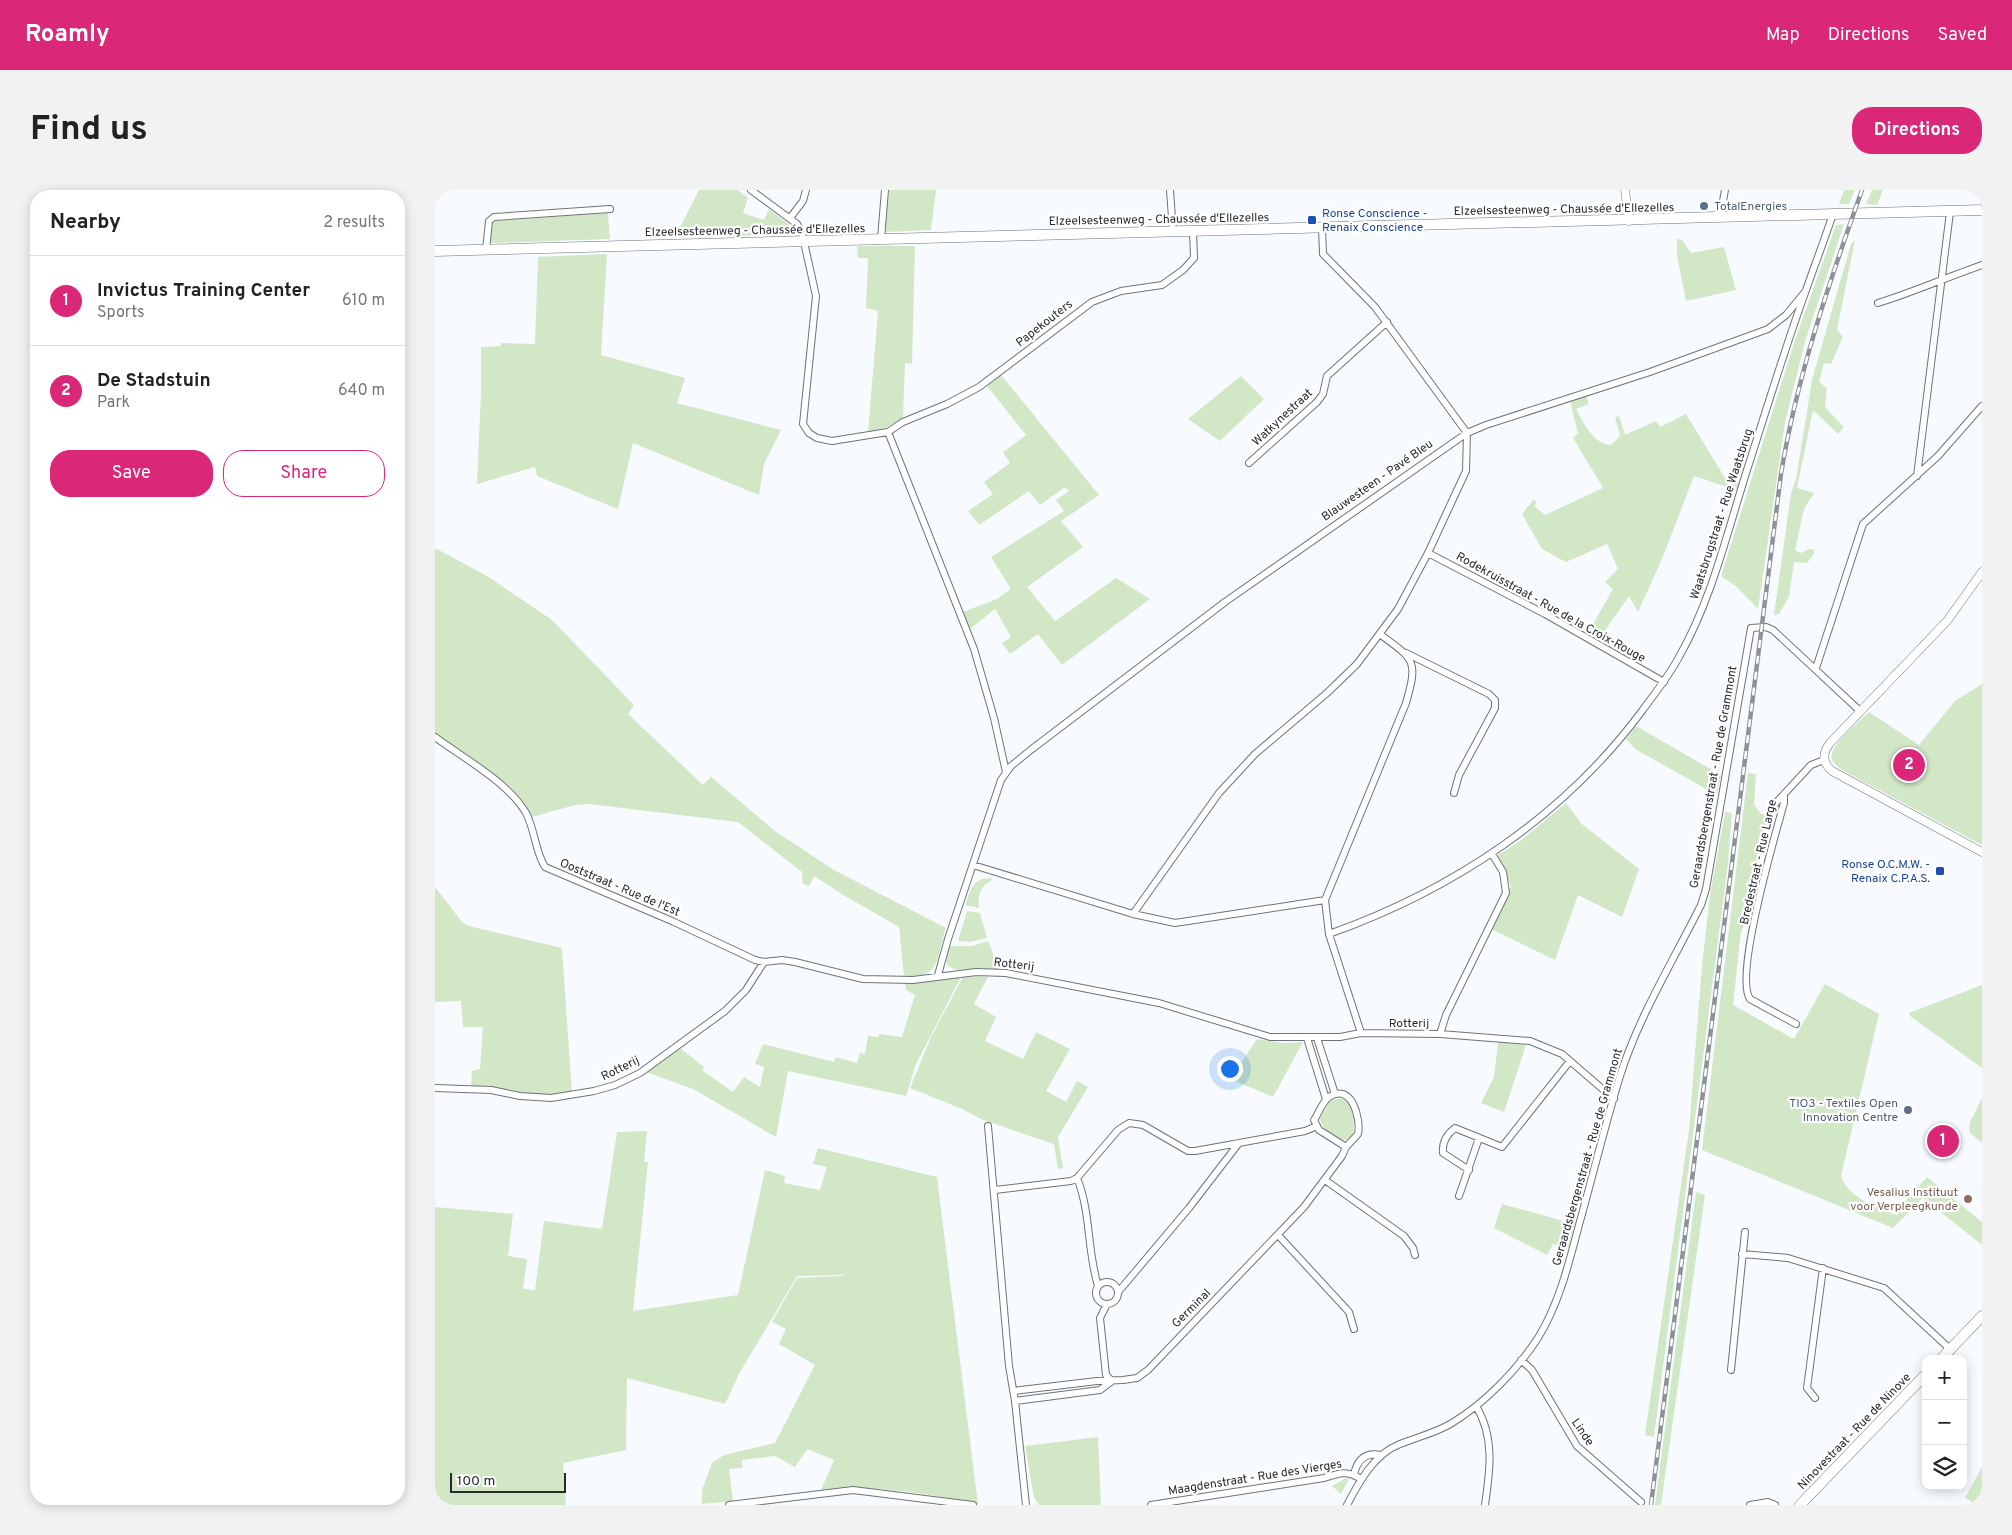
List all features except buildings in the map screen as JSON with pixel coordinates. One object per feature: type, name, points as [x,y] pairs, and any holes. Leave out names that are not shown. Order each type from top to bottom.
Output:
[{"type":"main road","name":"Elzeelsesteenweg - Chaussée d'Ellezelles","points":[[435,251],[1982,210]]},
{"type":"main road","points":[[1945,1355],[1982,1316]]},
{"type":"main road","name":"Ninovestraat - Rue de Ninove","points":[[1800,1505],[1922,1378]]},
{"type":"street","points":[[751,190],[797,224],[805,241],[816,296],[803,424],[809,433],[817,438],[832,441],[888,432],[974,648],[994,718],[1006,772],[993,800],[947,939],[938,975]]},
{"type":"street","points":[[790,218],[803,200],[806,190]]},
{"type":"street","points":[[881,239],[885,190]]},
{"type":"street","points":[[1169,190],[1173,232]]},
{"type":"street","points":[[1625,190],[1629,220]]},
{"type":"street","points":[[1720,217],[1725,190]]},
{"type":"street","points":[[486,250],[489,221],[494,217],[610,209]]},
{"type":"street","points":[[1917,476],[1950,212]]},
{"type":"street","name":"Waatsbrugstraat - Rue Waatsbrug","points":[[1329,934],[1398,908],[1431,891],[1492,854],[1530,826],[1596,766],[1629,728],[1664,682],[1679,658],[1713,582],[1805,292],[1833,214]]},
{"type":"street","points":[[1133,914],[1219,793],[1255,754],[1327,693],[1357,664],[1381,634],[1398,609],[1428,553],[1466,471],[1467,433],[1375,307],[1323,254],[1322,227]]},
{"type":"street","name":"Papekouters","points":[[888,432],[903,422],[947,404],[979,387],[1092,302],[1114,293],[1161,285],[1183,270],[1194,258],[1193,232]]},
{"type":"street","points":[[1879,303],[1933,285],[1942,279],[1982,265]]},
{"type":"street","name":"Blauwesteen - Pavé Bleu","points":[[1006,772],[1032,749],[1199,620],[1364,503],[1467,433],[1486,425],[1650,372],[1759,332],[1785,315],[1805,292]]},
{"type":"street","name":"Watkynestraat","points":[[1249,463],[1317,402],[1323,394],[1327,376],[1387,322]]},
{"type":"street","points":[[1860,711],[1816,668],[1863,524],[1873,513],[1917,476],[1982,406]]},
{"type":"street","name":"Rodekruisstraat - Rue de la Croix-Rouge","points":[[1428,553],[1545,614],[1664,682]]},
{"type":"street","points":[[1982,572],[1947,621],[1826,749],[1824,760],[1832,771],[1982,852]]},
{"type":"street","name":"Geraardsbergenstraat - Rue de Grammont","points":[[1381,1455],[1396,1445],[1444,1428],[1476,1406],[1521,1360],[1539,1336],[1564,1278],[1614,1099],[1634,1038],[1704,894],[1751,628],[1771,628],[1816,668]]},
{"type":"street","points":[[1381,634],[1406,653],[1489,694],[1495,700],[1495,708],[1459,775],[1453,793]]},
{"type":"street","points":[[1361,1033],[1329,934],[1325,900],[1406,703],[1414,673],[1412,663],[1406,653]]},
{"type":"street","name":"Ooststraat - Rue de l'Est","points":[[435,737],[487,773],[523,810],[532,828],[541,860],[545,867],[672,921],[755,960],[765,962]]},
{"type":"street","name":"Bredestraat - Rue Large","points":[[1774,805],[1811,765],[1824,760]]},
{"type":"street","name":"Bredestraat - Rue Large","points":[[1784,796],[1785,803],[1756,914],[1745,985],[1746,993],[1750,999],[1796,1024]]},
{"type":"street","points":[[1440,1034],[1446,1015],[1506,893],[1503,872],[1492,854]]},
{"type":"street","points":[[973,865],[1133,914],[1175,922],[1325,900]]},
{"type":"street","name":"Rotterij","points":[[435,1088],[491,1090],[527,1097],[551,1098],[594,1092],[615,1085],[640,1072],[725,1011],[746,990],[765,962],[781,960],[863,978],[913,980],[938,975],[976,972],[1023,976],[1159,1004],[1259,1035],[1317,1038],[1340,1037],[1361,1033],[1440,1034],[1530,1041],[1555,1050],[1614,1099]]},
{"type":"street","points":[[1307,1038],[1326,1099]]},
{"type":"street","points":[[1317,1038],[1335,1094],[1326,1099],[1314,1120],[1317,1126],[1346,1147]]},
{"type":"street","points":[[1469,1170],[1446,1157],[1443,1148],[1451,1132],[1455,1128],[1501,1147],[1570,1061]]},
{"type":"street","name":"Germinal","points":[[1013,1391],[1137,1378],[1148,1370],[1304,1207],[1357,1134],[1357,1111],[1355,1104],[1346,1096],[1335,1094]]},
{"type":"street","points":[[995,1190],[1071,1181],[1077,1178],[1118,1130],[1129,1123],[1143,1124],[1188,1151],[1305,1131],[1317,1126]]},
{"type":"street","points":[[988,1126],[1009,1366],[1015,1401],[1026,1505]]},
{"type":"street","points":[[1459,1196],[1479,1138]]},
{"type":"street","points":[[1112,1381],[1106,1375],[1100,1318],[1107,1304],[1117,1300],[1119,1291],[1195,1201],[1239,1143]]},
{"type":"street","points":[[1077,1178],[1084,1194],[1093,1269],[1098,1286],[1096,1290],[1097,1299],[1107,1304]]},
{"type":"street","points":[[1325,1180],[1404,1236],[1415,1254]]},
{"type":"street","points":[[1731,1370],[1745,1232]]},
{"type":"street","points":[[1278,1235],[1349,1312],[1354,1329]]},
{"type":"street","points":[[1742,1254],[1787,1258],[1884,1288],[1950,1349]]},
{"type":"street","points":[[1815,1398],[1807,1388],[1823,1268]]},
{"type":"street","points":[[1098,1286],[1110,1282],[1119,1291]]},
{"type":"street","name":"Linde","points":[[1521,1360],[1532,1370],[1577,1446],[1641,1502]]},
{"type":"street","name":"Germinal","points":[[1015,1401],[1100,1390],[1112,1381]]},
{"type":"street","points":[[1476,1406],[1484,1421],[1490,1450],[1485,1505]]},
{"type":"street","name":"Maagdenstraat - Rue des Vierges","points":[[1151,1505],[1324,1478],[1343,1472],[1354,1475],[1356,1466],[1361,1459],[1374,1454],[1381,1455]]},
{"type":"street","points":[[1347,1505],[1361,1479],[1381,1455]]},
{"type":"street","points":[[1354,1475],[1361,1479]]},
{"type":"street","points":[[729,1505],[853,1490],[973,1505]]},
{"type":"street","points":[[1750,1505],[1768,1502],[1775,1505]]},
{"type":"green space","points":[[699,190],[738,190],[748,198],[743,213],[764,220],[769,209],[792,227],[791,232],[777,235],[675,237]]},
{"type":"green space","points":[[889,190],[936,190],[931,230],[885,232]]},
{"type":"green space","points":[[1844,190],[1855,190],[1849,204],[1839,204]]},
{"type":"green space","points":[[1872,190],[1883,190],[1877,205],[1866,204]]},
{"type":"green space","points":[[608,213],[610,239],[491,243],[491,223],[494,221]]},
{"type":"green space","points":[[1844,224],[1805,342],[1785,422],[1758,609],[1737,587],[1721,576],[1795,340],[1836,225]]},
{"type":"green space","points":[[1677,239],[1682,240],[1691,253],[1724,247],[1736,290],[1686,301],[1677,255]]},
{"type":"green space","points":[[1855,240],[1837,330],[1843,337],[1831,364],[1824,363],[1819,382],[1827,388],[1825,407],[1844,427],[1838,434],[1813,410],[1797,488],[1814,493],[1804,509],[1795,550],[1801,553],[1809,549],[1814,550],[1814,554],[1807,563],[1794,562],[1789,597],[1779,614],[1774,615],[1791,493],[1796,479],[1812,380],[1851,244]]},
{"type":"green space","points":[[857,246],[915,246],[912,364],[905,363],[903,418],[885,428],[868,432],[878,311],[866,308],[868,258],[858,258]]},
{"type":"green space","points":[[607,254],[601,355],[685,378],[677,403],[781,430],[764,464],[759,495],[633,443],[618,509],[537,476],[535,467],[477,484],[481,347],[501,346],[501,343],[535,344],[538,257]]},
{"type":"green space","points":[[1001,375],[1099,495],[1061,521],[1083,547],[1027,587],[1055,621],[1116,578],[1150,599],[1062,665],[1038,634],[1010,654],[1002,643],[1011,637],[995,609],[970,629],[963,612],[997,599],[1011,589],[991,557],[1064,511],[1056,500],[1069,491],[1065,487],[1040,505],[1029,491],[979,525],[968,511],[993,494],[984,482],[1010,463],[1003,452],[1026,435],[987,386]]},
{"type":"green space","points":[[1241,376],[1264,399],[1220,441],[1188,419]]},
{"type":"green space","points":[[1586,396],[1589,404],[1576,409],[1589,432],[1605,444],[1611,445],[1620,436],[1615,418],[1619,416],[1625,435],[1656,421],[1660,427],[1686,414],[1725,478],[1739,483],[1736,490],[1694,476],[1662,559],[1638,612],[1629,596],[1599,639],[1588,633],[1613,589],[1605,582],[1618,569],[1607,544],[1566,562],[1542,549],[1522,514],[1534,499],[1537,503],[1534,506],[1545,515],[1603,488],[1573,438],[1578,433],[1570,401]]},
{"type":"green space","points":[[435,548],[487,576],[552,620],[634,705],[628,714],[703,785],[711,777],[775,831],[834,870],[946,928],[938,957],[931,970],[916,976],[904,976],[899,927],[814,876],[809,886],[803,884],[802,872],[738,822],[589,804],[575,805],[532,817],[499,781],[435,733]]},
{"type":"green space","points":[[1982,684],[1982,845],[1848,773],[1838,767],[1832,760],[1834,748],[1839,741],[1869,712],[1919,745],[1955,701]]},
{"type":"green space","points":[[1636,726],[1721,775],[1717,795],[1635,749],[1626,739]]},
{"type":"green space","points":[[1748,773],[1756,774],[1754,805],[1761,814],[1768,815],[1753,912],[1741,931],[1733,1005],[1794,1039],[1825,984],[1879,1014],[1841,1176],[1845,1184],[1856,1195],[1870,1204],[1893,1214],[1927,1177],[1982,1222],[1982,1245],[1923,1198],[1893,1228],[1702,1150]]},
{"type":"green space","points":[[1566,803],[1582,824],[1639,869],[1622,917],[1578,895],[1555,960],[1491,929],[1511,886],[1497,856],[1520,841]]},
{"type":"green space","points":[[1725,812],[1732,813],[1728,863],[1654,1437],[1645,1435],[1689,1130],[1702,965],[1710,895]]},
{"type":"green space","points":[[991,878],[992,880],[981,891],[979,908],[965,905],[976,882]]},
{"type":"green space","points":[[435,887],[463,923],[469,926],[562,948],[572,1094],[543,1096],[471,1085],[472,1071],[480,1069],[483,1027],[463,1027],[461,1001],[435,1002]]},
{"type":"green space","points":[[967,911],[980,913],[987,938],[970,942],[958,941]]},
{"type":"green space","points":[[988,941],[999,969],[957,970],[948,966],[946,961],[950,946],[972,946]]},
{"type":"green space","points":[[962,975],[916,1064],[906,1096],[788,1071],[776,1137],[693,1089],[646,1072],[679,1047],[704,1067],[703,1071],[733,1092],[744,1077],[760,1087],[764,1067],[755,1064],[763,1044],[834,1062],[836,1057],[857,1063],[860,1053],[865,1054],[868,1036],[878,1037],[879,1034],[902,1037],[915,995],[906,990],[905,983]]},
{"type":"green space","points":[[964,975],[988,977],[974,1004],[996,1017],[985,1041],[1023,1059],[1036,1032],[1070,1049],[1046,1091],[1066,1102],[1077,1081],[1088,1087],[1058,1137],[1063,1168],[1058,1169],[1054,1144],[983,1120],[960,1108],[910,1088],[931,1037]]},
{"type":"green space","points":[[1982,985],[1982,1068],[1910,1016],[1909,1013]]},
{"type":"green space","points":[[1257,1039],[1284,1043],[1303,1042],[1273,1097],[1223,1076],[1242,1061]]},
{"type":"green space","points":[[1498,1042],[1526,1045],[1504,1112],[1481,1103],[1494,1077]]},
{"type":"green space","points":[[1341,1098],[1349,1102],[1354,1117],[1353,1134],[1346,1140],[1330,1133],[1323,1127],[1320,1119],[1330,1101]]},
{"type":"green space","points":[[1982,1098],[1982,1143],[1969,1132],[1970,1122]]},
{"type":"green space","points":[[647,1131],[644,1162],[648,1162],[633,1311],[738,1295],[765,1170],[785,1176],[784,1183],[820,1190],[827,1167],[813,1164],[818,1148],[937,1177],[978,1504],[939,1496],[880,1489],[821,1490],[834,1460],[807,1449],[795,1467],[775,1456],[742,1460],[742,1468],[729,1469],[733,1501],[702,1504],[702,1490],[712,1463],[724,1455],[775,1443],[815,1365],[779,1344],[786,1329],[772,1322],[797,1278],[842,1276],[844,1273],[841,1275],[797,1276],[739,1374],[725,1404],[627,1378],[626,1450],[563,1463],[566,1505],[435,1505],[435,1207],[513,1214],[508,1256],[527,1259],[523,1289],[535,1290],[544,1221],[602,1229],[617,1132]]},
{"type":"green space","points":[[1696,1192],[1705,1195],[1661,1505],[1655,1505]]},
{"type":"green space","points":[[1502,1204],[1574,1224],[1569,1247],[1553,1244],[1547,1255],[1494,1228]]},
{"type":"green space","points":[[1098,1437],[1101,1505],[1039,1505],[1034,1498],[1025,1446]]},
{"type":"green space","points":[[1982,1467],[1982,1505],[1977,1505],[1965,1498]]},
{"type":"green space","points":[[1346,1478],[1349,1479],[1341,1494],[1332,1486]]},
{"type":"railway","points":[[1651,1505],[1781,474],[1796,401],[1815,330],[1862,190]]},
{"type":"place","name":"TotalEnergies","points":[[1704,206]]},
{"type":"place","name":"Ronse Conscience - Renaix Conscience","points":[[1312,220]]},
{"type":"place","name":"De Stadstuin","points":[[1909,765]]},
{"type":"place","name":"Ronse O.C.M.W. - Renaix C.P.A.S.","points":[[1940,871]]},
{"type":"place","name":"TIO3 - Textiles Open Innovation Centre","points":[[1908,1110]]},
{"type":"place","name":"Invictus Training Center","points":[[1943,1141]]},
{"type":"place","name":"Vesalius Instituut voor Verpleegkunde","points":[[1968,1199]]}]
